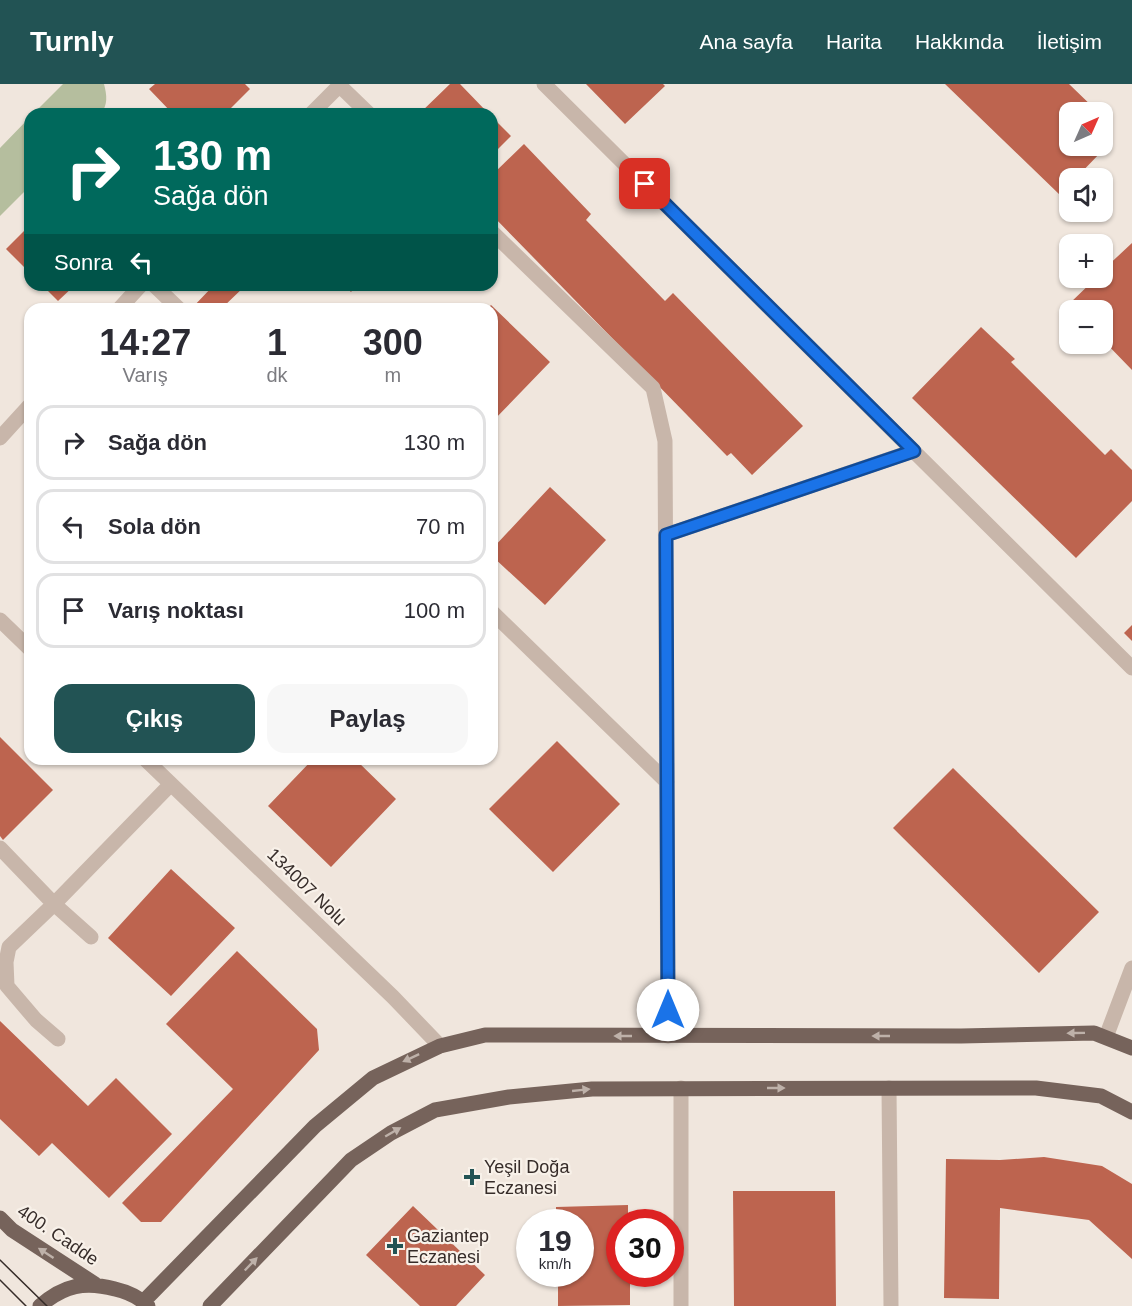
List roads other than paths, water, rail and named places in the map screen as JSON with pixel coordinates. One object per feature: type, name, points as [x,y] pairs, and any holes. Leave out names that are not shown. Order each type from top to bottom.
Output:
[{"type":"main road","points":[[40,1306],[50,1297],[71,1287],[95,1284],[132,1293],[146,1304],[315,1126],[373,1078],[440,1046],[485,1035],[961,1036],[1094,1033],[1132,1048]]},
{"type":"main road","points":[[210,1306],[351,1160],[391,1133],[435,1110],[509,1097],[592,1089],[1036,1088],[1101,1096],[1132,1112]]},
{"type":"main road","name":"400. Cadde","points":[[0,1218],[12,1230],[95,1284]]},
{"type":"street","points":[[317,108],[340,84],[363,108]]},
{"type":"street","points":[[544,84],[1132,668]]},
{"type":"street","points":[[498,238],[653,388],[665,441],[668,1036]]},
{"type":"street","points":[[124,303],[136,291]]},
{"type":"street","points":[[160,291],[173,303]]},
{"type":"street","points":[[0,438],[24,412]]},
{"type":"street","points":[[666,535],[914,451]]},
{"type":"street","points":[[498,618],[667,782]]},
{"type":"street","points":[[0,620],[24,643]]},
{"type":"street","name":"134007 Nolu","points":[[151,765],[393,997],[440,1046]]},
{"type":"street","points":[[58,1039],[36,1020],[7,986],[6,962],[9,947],[171,784]]},
{"type":"street","points":[[0,848],[54,904],[90,937]]},
{"type":"street","points":[[1106,1037],[1132,968]]},
{"type":"street","points":[[889,1088],[891,1306]]},
{"type":"street","points":[[681,1089],[681,1306]]},
{"type":"tram line","points":[[0,1260],[47,1306]]},
{"type":"tram line","points":[[0,1280],[26,1306]]},
{"type":"place","name":"Yeşil Doğa Eczanesi","points":[[472,1177]]},
{"type":"place","name":"Gaziantep Eczanesi","points":[[395,1246]]}]
